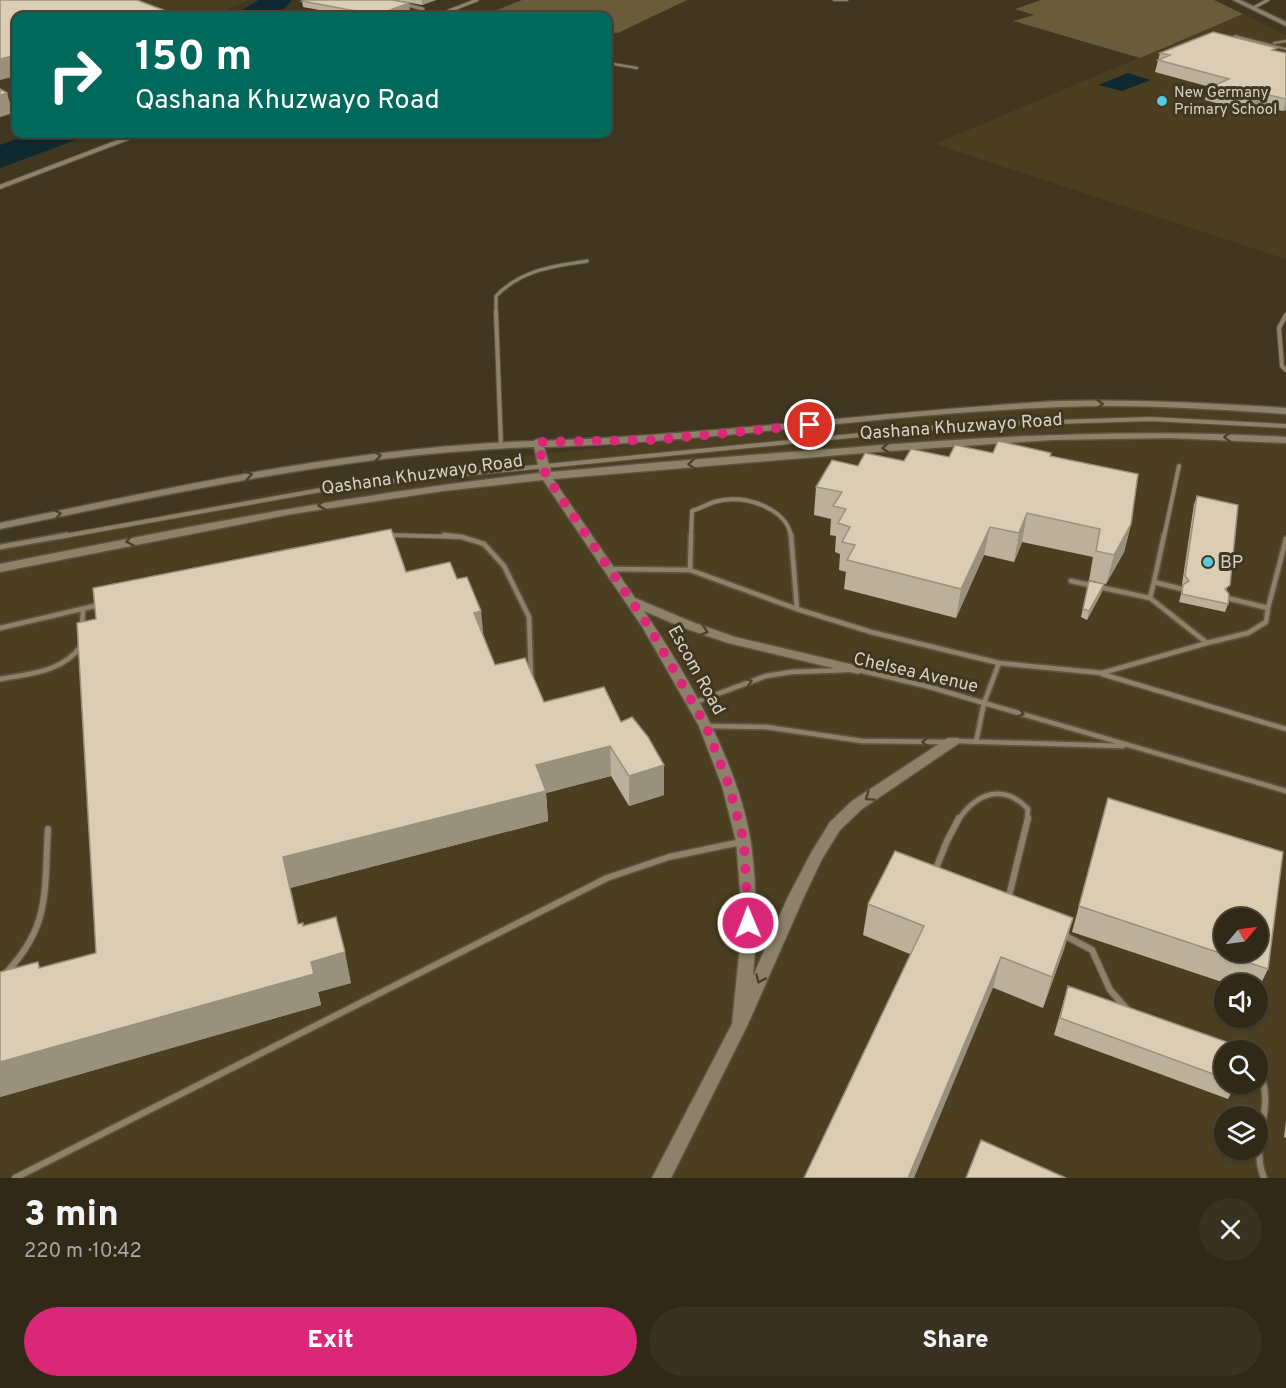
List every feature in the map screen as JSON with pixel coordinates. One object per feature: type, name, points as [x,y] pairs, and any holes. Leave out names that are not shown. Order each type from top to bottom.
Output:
[{"type":"main road","points":[[1236,0],[1286,24]]},
{"type":"main road","name":"Qashana Khuzwayo Road","points":[[0,526],[278,470],[427,450],[538,442],[654,440],[1061,404],[1137,403],[1286,411]]},
{"type":"main road","name":"Qashana Khuzwayo Road","points":[[0,568],[257,516],[545,470],[1006,438],[1207,436],[1286,440]]},
{"type":"main road","name":"Escom Road","points":[[538,442],[545,470],[649,627],[706,726],[729,786],[744,841],[749,902],[748,945],[740,1024],[661,1178]]},
{"type":"main road","points":[[631,600],[688,625],[732,640],[858,670]]},
{"type":"main road","points":[[740,1024],[795,898],[835,826],[857,805],[953,741]]},
{"type":"street","points":[[446,12],[477,0]]},
{"type":"street","points":[[1253,8],[1268,0]]},
{"type":"street","points":[[398,3],[423,9],[422,12]]},
{"type":"street","points":[[0,188],[129,138]]},
{"type":"lane","points":[[834,0],[847,0]]},
{"type":"lane","points":[[1235,36],[1286,49]]},
{"type":"lane","points":[[1272,44],[1286,41]]},
{"type":"lane","points":[[612,64],[637,68]]},
{"type":"lane","points":[[501,445],[496,296],[507,284],[521,275],[587,261]]},
{"type":"lane","points":[[1286,315],[1279,328],[1282,366],[1286,370]]},
{"type":"lane","points":[[0,547],[342,486],[545,470],[961,425],[1151,419],[1286,426]]},
{"type":"lane","points":[[1150,598],[1179,465]]},
{"type":"lane","points":[[690,570],[692,511],[720,500],[740,500],[759,504],[775,512],[790,529],[797,609]]},
{"type":"lane","points":[[387,535],[452,536],[483,543],[494,549],[529,617],[531,682]]},
{"type":"lane","points":[[1102,674],[1256,629],[1266,622],[1286,539]]},
{"type":"lane","points":[[610,569],[690,570],[797,609],[871,632],[999,663],[1102,674],[1286,729]]},
{"type":"lane","points":[[1071,581],[1150,598],[1207,644]]},
{"type":"lane","points":[[1154,582],[1182,589]]},
{"type":"lane","points":[[1227,598],[1268,608]]},
{"type":"lane","points":[[0,628],[103,604]]},
{"type":"lane","points":[[82,610],[82,633]]},
{"type":"lane","points":[[0,679],[60,664],[78,652],[82,645]]},
{"type":"lane","points":[[976,742],[984,703],[999,663]]},
{"type":"lane","name":"Chelsea Avenue","points":[[693,703],[766,676],[792,672],[858,670],[926,686],[1286,791]]},
{"type":"lane","name":"Chelsea Avenue","points":[[706,726],[766,727],[862,741],[903,743],[953,741],[1131,747]]},
{"type":"lane","points":[[934,875],[938,862],[964,810],[978,796],[998,794],[1022,802],[1028,809],[1028,816],[1005,911]]},
{"type":"lane","points":[[0,979],[10,970],[37,932],[45,884],[48,830]]},
{"type":"lane","points":[[15,1178],[607,878],[669,857],[744,841]]},
{"type":"lane","points":[[1054,931],[1088,948],[1095,954],[1111,993],[1123,1006],[1135,1012]]},
{"type":"lane","points":[[1264,1178],[1259,1155],[1267,1094]]},
{"type":"shaded area","points":[[0,0],[250,0],[227,9],[227,12],[12,12],[12,115],[0,118]]},
{"type":"shaded area","points":[[522,0],[687,0],[618,33],[612,32],[612,12],[507,12],[497,10]]},
{"type":"shaded area","points":[[1041,0],[1214,0],[1243,14],[1140,58],[1013,21],[1034,15],[1015,9]]},
{"type":"shaded area","name":"New Germany Primary School","points":[[1243,14],[1286,35],[1286,259],[935,144]]},
{"type":"shaded area","points":[[1140,404],[1286,412],[1286,1178],[0,1178],[0,547],[298,488],[540,454],[992,410]]},
{"type":"water","points":[[1128,73],[1151,80],[1122,91],[1098,85]]},
{"type":"building","points":[[0,0],[137,0],[168,12],[12,12],[12,56],[0,59]]},
{"type":"building","points":[[392,0],[409,3],[385,12],[361,12],[302,1]]},
{"type":"building","points":[[1213,32],[1277,48],[1272,50],[1286,53],[1286,99],[1269,95],[1253,100],[1208,88],[1229,79],[1158,60],[1170,55],[1160,53]]},
{"type":"building","points":[[998,441],[1051,453],[1050,456],[1138,474],[1131,524],[1114,555],[1096,551],[1100,529],[1027,513],[1019,533],[990,527],[961,589],[847,560],[855,545],[842,542],[850,527],[838,523],[846,509],[833,506],[842,492],[816,487],[832,460],[858,466],[865,453],[904,461],[911,449],[949,457],[955,445],[993,453]]},
{"type":"building","points":[[1197,496],[1238,505],[1230,585],[1225,589],[1229,594],[1228,604],[1182,594],[1183,585],[1189,581],[1185,576]]},
{"type":"building","points":[[391,529],[406,572],[450,562],[457,579],[467,577],[481,611],[474,613],[495,665],[525,658],[544,702],[604,687],[621,722],[632,717],[648,737],[664,765],[629,776],[610,746],[536,765],[546,791],[283,857],[298,924],[303,923],[303,926],[336,917],[345,952],[311,962],[314,974],[0,1062],[0,972],[38,962],[39,968],[96,953],[77,623],[96,619],[93,588]]},
{"type":"building","points":[[1089,581],[1104,584],[1089,611],[1083,609]]},
{"type":"building","points":[[1108,798],[1283,852],[1268,969],[1247,962],[1268,962],[1268,908],[1214,908],[1214,951],[1079,906]]},
{"type":"building","points":[[895,851],[1073,918],[1052,977],[1001,957],[908,1178],[804,1178],[924,926],[868,904]]},
{"type":"building","points":[[1068,986],[1221,1040],[1214,1040],[1214,1074],[1060,1018]]},
{"type":"building","points":[[981,1140],[1066,1178],[966,1178]]},
{"type":"waterway","points":[[258,12],[278,0]]},
{"type":"waterway","points":[[0,157],[50,138]]},
{"type":"place","name":"New Germany Primary School","points":[[1162,101]]},
{"type":"place","name":"BP","points":[[1208,562]]},
{"type":"route","points":[[748,923],[749,902],[744,841],[729,786],[706,726],[649,627],[546,476],[538,442],[654,440],[810,425]]}]
